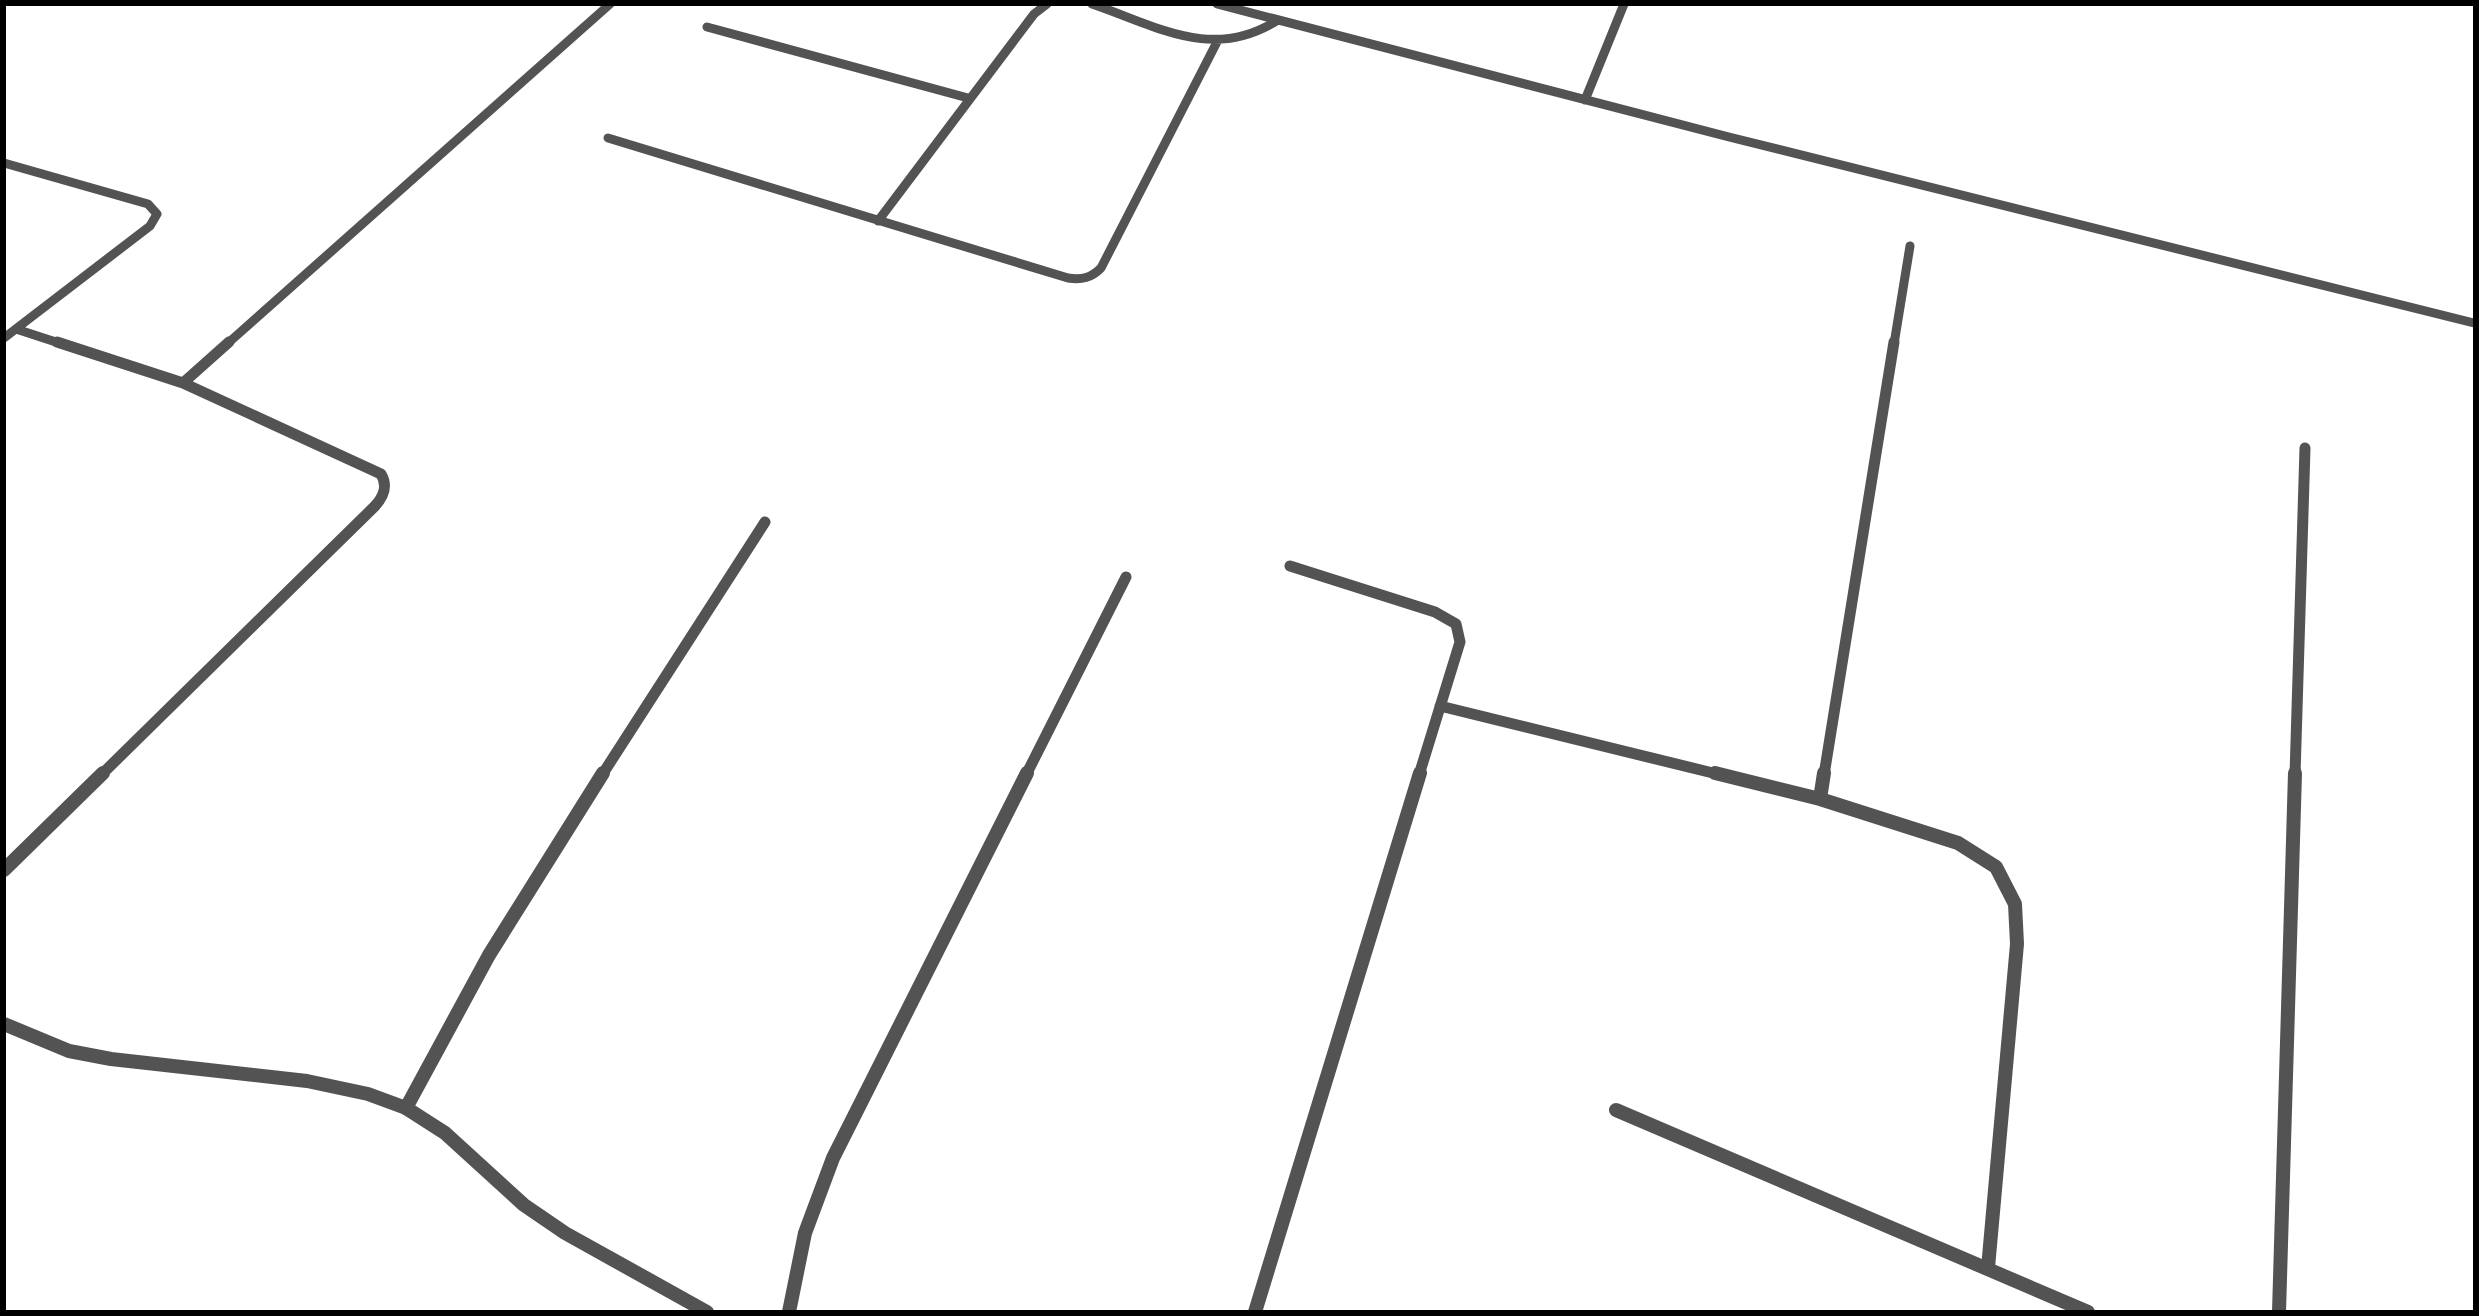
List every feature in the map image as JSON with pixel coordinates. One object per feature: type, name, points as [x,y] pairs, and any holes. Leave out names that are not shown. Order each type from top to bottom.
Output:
[{"type":"street","points":[[183,383],[610,4]]},
{"type":"street","points":[[878,221],[968,98],[1034,14],[1047,4]]},
{"type":"street","points":[[1092,4],[1179,35],[1218,40],[1244,38],[1278,20]]},
{"type":"street","points":[[1217,4],[1584,100],[2475,323]]},
{"type":"street","points":[[1584,100],[1624,4]]},
{"type":"street","points":[[707,27],[968,98]]},
{"type":"street","points":[[608,138],[1077,280],[1093,276],[1101,268],[1218,40]]},
{"type":"street","points":[[4,163],[148,204],[157,214],[150,226],[4,338]]},
{"type":"street","points":[[1820,799],[1910,246]]},
{"type":"street","points":[[4,870],[375,506],[385,492],[385,480],[381,474],[183,383],[16,330]]},
{"type":"street","points":[[2279,1311],[2305,448]]},
{"type":"street","points":[[406,1108],[489,955],[544,865],[765,522]]},
{"type":"street","points":[[1255,1311],[1460,642],[1456,624],[1435,612],[1290,566]]},
{"type":"street","points":[[789,1311],[796,1263],[816,1196],[828,1167],[1126,577]]},
{"type":"street","points":[[1440,706],[1820,799],[1958,843],[1996,867],[2014,904],[2017,944],[1988,1268]]},
{"type":"street","points":[[4,1024],[30,1036],[79,1053],[111,1059],[307,1081],[368,1094],[406,1108],[445,1133],[524,1205],[565,1233],[707,1311]]},
{"type":"street","points":[[1616,1110],[2088,1311]]}]
